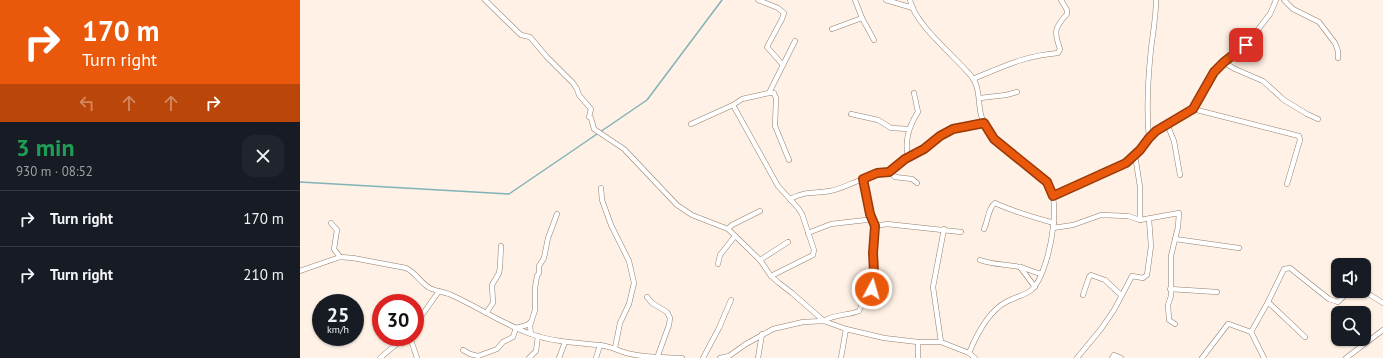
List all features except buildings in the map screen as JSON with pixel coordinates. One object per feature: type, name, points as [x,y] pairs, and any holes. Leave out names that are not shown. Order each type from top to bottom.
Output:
[{"type":"street","points":[[485,0],[521,35],[530,37],[546,56],[573,83],[579,95],[591,109],[589,117],[591,118],[594,129],[624,149],[677,205],[692,215],[728,230],[760,260],[771,276],[824,321],[846,329],[884,338],[918,342],[942,342],[969,353],[975,358]]},
{"type":"street","points":[[758,0],[778,8],[784,13],[768,47],[783,65]]},
{"type":"street","points":[[861,0],[855,1],[874,40]]},
{"type":"street","points":[[886,0],[913,8]]},
{"type":"street","points":[[910,0],[922,25],[973,79],[980,98],[981,113],[984,123],[994,139],[1047,182],[1053,196],[1053,225],[1046,259],[1035,287],[1029,293],[1005,303],[996,311],[976,336],[969,353]]},
{"type":"street","points":[[973,79],[1007,64],[1029,57],[1058,53],[1060,49],[1055,35],[1056,28],[1067,14],[1067,10],[1061,0]]},
{"type":"street","points":[[1149,138],[1147,123],[1148,103],[1156,0]]},
{"type":"street","points":[[1053,196],[1126,163],[1140,150],[1156,131],[1193,109],[1214,72],[1246,45],[1270,14],[1276,0]]},
{"type":"street","points":[[1284,0],[1293,8],[1319,22],[1335,42],[1338,51],[1338,58]]},
{"type":"street","points":[[832,29],[862,18]]},
{"type":"street","points":[[769,93],[795,41]]},
{"type":"street","points":[[1224,62],[1235,69],[1263,81],[1284,100],[1318,119]]},
{"type":"street","points":[[980,98],[1006,95],[1017,92]]},
{"type":"street","points":[[691,124],[733,105],[742,99],[774,93],[776,98],[774,126],[789,160]]},
{"type":"street","points":[[908,157],[906,149],[909,129],[918,112],[914,93]]},
{"type":"street","points":[[733,105],[778,186],[802,214],[814,250],[813,255],[771,276]]},
{"type":"street","points":[[1193,109],[1299,136],[1300,140],[1287,184]]},
{"type":"street","points":[[851,114],[878,120],[891,128],[909,129]]},
{"type":"street","points":[[790,200],[801,194],[829,191],[877,173],[889,172],[908,157],[924,149],[940,136],[953,129],[984,123]]},
{"type":"street","points":[[1167,124],[1174,141],[1180,175]]},
{"type":"street","points":[[1135,155],[1140,187],[1140,220]]},
{"type":"street","points":[[889,172],[891,176],[912,179],[918,183]]},
{"type":"street","points":[[863,179],[870,214],[875,226],[873,285],[870,293],[863,299]]},
{"type":"street","points":[[601,188],[602,200],[611,225],[630,261],[634,282],[630,304],[620,323],[615,348]]},
{"type":"street","points":[[984,229],[988,221],[991,206],[996,203],[1024,216],[1053,225],[1073,225],[1101,215],[1128,216],[1140,220],[1179,213],[1178,227],[1171,256],[1171,296],[1168,305],[1169,317],[1171,322],[1174,324]]},
{"type":"street","points":[[728,230],[732,225],[760,211]]},
{"type":"street","points":[[531,334],[530,326],[535,310],[535,288],[537,276],[557,214]]},
{"type":"street","points":[[808,233],[831,224],[866,220],[869,219],[870,214]]},
{"type":"street","points":[[1077,358],[1106,323],[1132,276],[1143,278],[1147,275],[1151,246],[1149,219]]},
{"type":"street","points":[[331,223],[337,230],[334,249],[340,257]]},
{"type":"street","points":[[875,226],[887,224],[961,232]]},
{"type":"street","points":[[942,342],[933,287],[944,229]]},
{"type":"street","points":[[718,264],[720,255],[734,236]]},
{"type":"street","points":[[1175,239],[1239,248]]},
{"type":"street","points":[[760,260],[788,242]]},
{"type":"street","points":[[486,314],[493,302],[492,285],[499,274],[501,246]]},
{"type":"street","points":[[300,271],[340,257],[406,268],[426,286],[448,294],[486,314],[531,334],[565,342],[615,348],[630,354],[657,358],[681,358]]},
{"type":"street","points":[[980,260],[990,264],[995,263],[1020,267],[1041,274]]},
{"type":"street","points":[[1020,267],[1035,287]]},
{"type":"street","points":[[1251,332],[1284,269],[1286,268],[1290,268],[1335,302],[1338,302],[1342,298]]},
{"type":"street","points":[[1084,295],[1089,277],[1091,275],[1105,280],[1121,295]]},
{"type":"street","points":[[720,358],[730,357],[762,334],[773,329],[802,322],[824,321],[835,316],[859,311],[863,299],[859,284]]},
{"type":"street","points":[[1170,289],[1217,292]]},
{"type":"street","points":[[424,312],[439,291]]},
{"type":"street","points":[[1371,295],[1383,303]]},
{"type":"street","points":[[647,297],[652,303],[667,312],[670,318],[669,325],[657,358]]},
{"type":"street","points":[[703,358],[719,328],[731,300]]},
{"type":"street","points":[[1268,302],[1305,337]]},
{"type":"street","points":[[516,328],[527,325],[531,322]]},
{"type":"street","points":[[1202,358],[1228,324],[1251,332],[1264,358]]},
{"type":"street","points":[[463,350],[478,356],[497,349],[503,342],[513,336],[516,328]]},
{"type":"street","points":[[841,358],[846,329]]},
{"type":"street","points":[[1346,358],[1383,330]]},
{"type":"street","points":[[758,358],[762,334]]},
{"type":"street","points":[[1378,334],[1383,338]]},
{"type":"street","points":[[529,358],[536,351],[538,336]]},
{"type":"street","points":[[559,358],[565,342]]},
{"type":"street","points":[[918,342],[918,358]]},
{"type":"street","points":[[596,358],[600,345]]},
{"type":"street","points":[[380,358],[394,346]]},
{"type":"street","points":[[413,346],[417,358]]},
{"type":"street","points":[[1112,358],[1114,355],[1120,358]]},
{"type":"waterway","points":[[300,182],[509,194],[647,100],[722,0]]},
{"type":"route","points":[[872,289],[875,226],[870,214],[863,179],[877,173],[889,172],[905,159],[924,149],[940,136],[953,129],[984,123],[994,139],[1047,182],[1053,196],[1126,163],[1140,150],[1156,131],[1193,109],[1214,72],[1246,45]]}]
